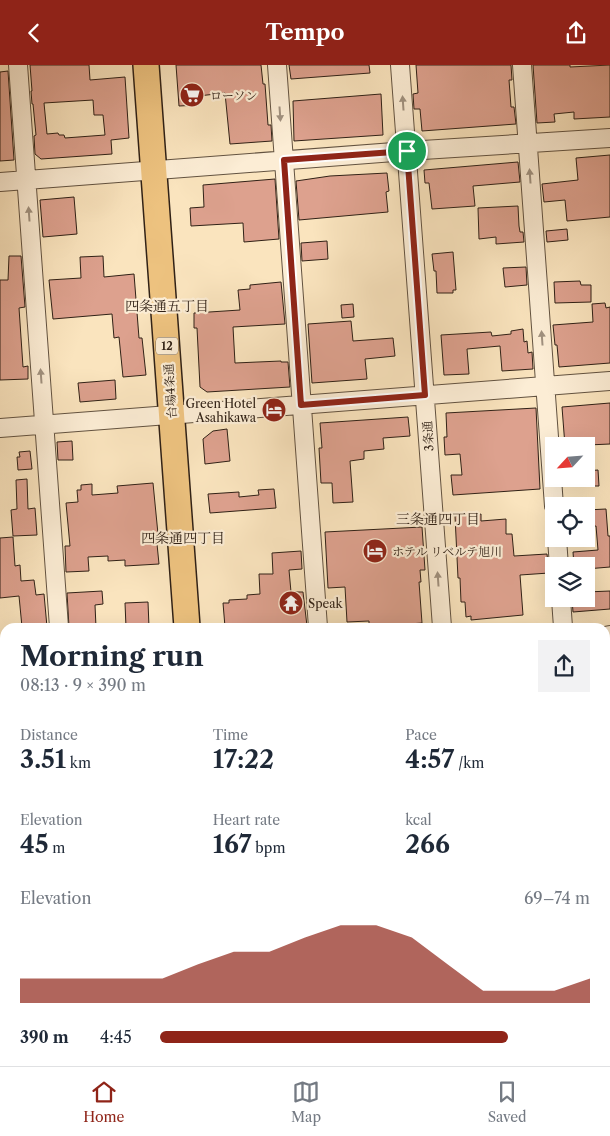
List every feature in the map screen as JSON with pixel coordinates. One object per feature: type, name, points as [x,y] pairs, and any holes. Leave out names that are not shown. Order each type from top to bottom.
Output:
[{"type":"highway","name":"台場4条通","points":[[146,65],[187,623]]},
{"type":"street","points":[[18,65],[59,623]]},
{"type":"street","points":[[277,65],[318,623]]},
{"type":"street","name":"3条通","points":[[400,65],[442,623]]},
{"type":"street","points":[[522,65],[553,497]]},
{"type":"street","points":[[0,182],[407,151],[610,138]]},
{"type":"street","points":[[0,428],[610,381]]},
{"type":"street","points":[[562,607],[563,623]]},
{"type":"building","points":[[30,65],[89,65],[90,80],[125,77],[129,138],[111,140],[112,154],[41,159],[35,154],[34,136],[36,135]],"holes":[[[93,100],[94,115],[103,115],[105,135],[65,138],[64,135],[59,135],[58,133],[47,134],[44,103]]]},
{"type":"building","points":[[176,65],[261,65],[263,84],[265,84],[268,125],[271,125],[272,141],[230,144],[225,93],[198,96],[199,105],[179,106]]},
{"type":"building","points":[[289,65],[369,65],[370,73],[291,79]]},
{"type":"building","points":[[416,65],[511,65],[512,80],[509,80],[511,107],[514,107],[516,124],[422,131],[420,109],[414,109],[413,94],[418,93]]},
{"type":"building","points":[[533,65],[570,65],[570,67],[610,65],[610,117],[574,119],[574,112],[554,114],[555,122],[537,123]]},
{"type":"building","points":[[8,71],[14,160],[0,161],[0,72]]},
{"type":"building","points":[[381,94],[383,135],[294,141],[293,101]]},
{"type":"building","points":[[610,155],[610,217],[567,221],[565,200],[544,202],[542,184],[578,180],[576,158]]},
{"type":"building","points":[[518,162],[520,182],[473,186],[475,206],[432,209],[429,183],[425,183],[424,170]]},
{"type":"building","points":[[387,173],[389,191],[386,192],[388,212],[299,220],[296,181],[330,176]]},
{"type":"building","points":[[275,179],[279,239],[244,242],[243,223],[191,226],[190,208],[204,207],[203,185]]},
{"type":"building","points":[[74,197],[77,234],[43,237],[40,200]]},
{"type":"building","points":[[518,206],[520,232],[523,232],[524,242],[496,244],[496,237],[479,239],[478,208]]},
{"type":"building","points":[[567,229],[568,240],[547,242],[546,231]]},
{"type":"building","points":[[327,241],[328,259],[302,261],[301,243]]},
{"type":"building","points":[[453,252],[456,290],[453,290],[453,293],[437,293],[436,271],[434,271],[432,254]]},
{"type":"building","points":[[9,256],[21,256],[25,307],[19,308],[23,367],[28,366],[28,379],[0,380],[0,280],[8,280]]},
{"type":"building","points":[[103,256],[104,277],[134,274],[139,338],[142,338],[146,375],[123,377],[119,337],[114,338],[112,314],[53,319],[49,280],[81,278],[80,257]]},
{"type":"building","points":[[526,267],[527,285],[505,287],[503,268]]},
{"type":"building","points":[[580,281],[581,285],[591,285],[591,302],[555,303],[554,282]]},
{"type":"building","points":[[281,282],[285,324],[233,327],[235,363],[288,362],[290,387],[207,392],[200,387],[197,328],[194,328],[194,313],[240,310],[238,290],[250,289],[250,285]]},
{"type":"building","points":[[605,303],[606,308],[610,307],[610,363],[559,367],[553,325],[593,322],[592,304]]},
{"type":"building","points":[[353,304],[354,317],[342,318],[341,305]]},
{"type":"building","points":[[351,321],[353,341],[393,338],[395,356],[365,359],[367,379],[312,383],[308,324]]},
{"type":"building","points":[[523,329],[524,342],[527,341],[528,353],[532,352],[533,369],[502,371],[500,346],[467,349],[469,374],[444,375],[441,335],[491,332],[492,336],[511,334],[511,331]]},
{"type":"building","points":[[115,380],[116,399],[80,402],[78,383]]},
{"type":"building","points":[[610,403],[610,444],[595,445],[595,437],[564,437],[562,407]]},
{"type":"building","points":[[536,408],[540,489],[453,495],[451,475],[462,475],[460,454],[445,455],[444,437],[447,437],[446,413]]},
{"type":"building","points":[[408,417],[410,436],[383,438],[384,449],[364,451],[364,459],[350,461],[353,502],[333,503],[332,483],[321,483],[319,448],[322,448],[320,423]]},
{"type":"building","points":[[227,429],[230,461],[205,464],[203,439],[213,431]]},
{"type":"building","points":[[72,441],[73,460],[58,460],[57,442]]},
{"type":"building","points":[[30,451],[32,469],[18,470],[17,457],[20,457],[19,452]]},
{"type":"building","points":[[595,470],[598,470],[599,486],[595,486]]},
{"type":"building","points":[[27,479],[28,509],[35,508],[37,535],[13,536],[11,510],[17,509],[16,480]]},
{"type":"building","points":[[153,483],[159,564],[125,566],[125,560],[108,561],[108,556],[88,557],[89,571],[66,572],[65,546],[70,546],[66,503],[78,502],[77,490],[81,490],[81,485],[92,484],[92,495],[118,493],[117,486]]},
{"type":"building","points":[[274,489],[276,508],[210,513],[208,494],[239,492],[239,497],[259,495],[258,490]]},
{"type":"building","points":[[606,509],[608,536],[610,536],[610,567],[595,568],[595,557],[573,557],[573,552],[598,550],[595,510]]},
{"type":"building","points":[[481,514],[481,521],[506,519],[506,534],[512,534],[514,556],[547,554],[547,557],[545,557],[545,573],[520,575],[523,615],[471,620],[471,616],[466,617],[465,602],[461,602],[460,578],[458,578],[455,516]]},
{"type":"building","name":"ホテル リベルテ旭川","points":[[422,527],[425,570],[420,570],[421,582],[419,582],[422,623],[347,622],[345,587],[328,588],[325,532]]},
{"type":"building","points":[[13,537],[15,566],[20,565],[21,581],[34,580],[36,595],[44,594],[47,623],[22,623],[19,596],[0,598],[0,538]]},
{"type":"building","points":[[301,551],[302,569],[289,570],[291,592],[303,592],[307,623],[225,623],[223,603],[229,603],[229,600],[247,599],[247,595],[260,594],[259,574],[273,574],[272,553]]},
{"type":"building","points":[[102,591],[103,604],[95,605],[96,623],[69,623],[67,593]]},
{"type":"building","points":[[610,591],[610,609],[573,612],[573,607],[595,607],[595,592]]},
{"type":"building","points":[[148,602],[149,623],[126,623],[125,603]]},
{"type":"place","name":"ローソン","points":[[192,95]]},
{"type":"place","name":"Green Hotel Asahikawa","points":[[274,410]]},
{"type":"place","name":"ホテル リベルテ旭川","points":[[375,551]]},
{"type":"place","name":"Speak","points":[[291,603]]},
{"type":"district","name":"四条通五丁目","points":[[167,306]]},
{"type":"district","name":"三条通四丁目","points":[[438,519]]},
{"type":"district","name":"四条通四丁目","points":[[183,538]]},
{"type":"route","points":[[407,151],[425,395],[301,405],[284,160],[407,151]]}]
